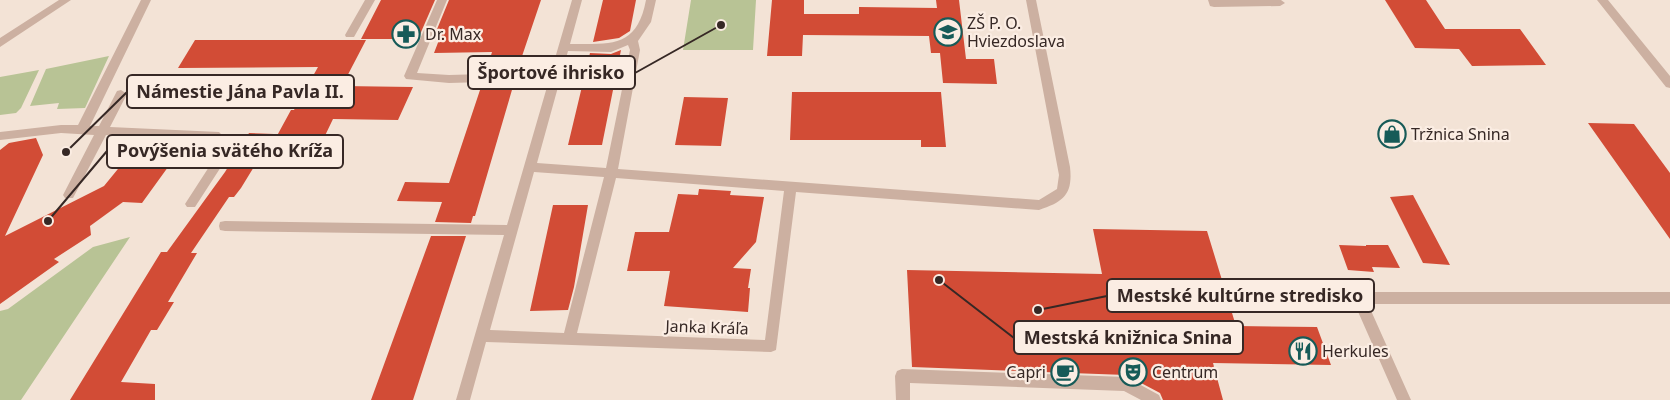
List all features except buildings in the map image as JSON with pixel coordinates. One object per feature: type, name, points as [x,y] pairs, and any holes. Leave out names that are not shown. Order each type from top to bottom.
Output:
[{"type":"street","points":[[49,0],[63,1]]},
{"type":"street","points":[[82,130],[146,0]]},
{"type":"street","points":[[350,35],[370,0]]},
{"type":"street","points":[[442,0],[410,76],[449,79],[555,76]]},
{"type":"street","points":[[463,400],[577,0]]},
{"type":"street","points":[[563,47],[611,48],[632,40],[640,33],[648,20],[651,0]]},
{"type":"street","points":[[529,167],[1039,205],[1057,198],[1066,185],[1031,0]]},
{"type":"street","points":[[1213,0],[1214,4],[1280,3]]},
{"type":"street","points":[[1602,0],[1670,84]]},
{"type":"street","points":[[0,42],[63,1]]},
{"type":"street","points":[[569,340],[611,172],[635,50],[632,40]]},
{"type":"street","points":[[69,194],[121,94]]},
{"type":"street","points":[[0,136],[61,129],[215,135],[223,142],[224,153],[191,204]]},
{"type":"street","name":"Janka Kráľa","points":[[481,336],[771,346],[791,186]]},
{"type":"street","points":[[225,226],[511,230]]},
{"type":"street","points":[[1404,400],[1359,298],[1670,298]]},
{"type":"street","points":[[903,400],[902,376],[1126,384],[1154,400]]},
{"type":"green space","points":[[691,0],[756,0],[753,50],[683,50]]},
{"type":"green space","points":[[109,56],[85,108],[57,109],[59,103],[30,106],[46,69]]},
{"type":"green space","points":[[39,70],[21,108],[16,113],[0,115],[0,77]]},
{"type":"green space","points":[[130,237],[21,400],[0,400],[0,311],[8,309],[93,247]]},
{"type":"place","name":"Športové ihrisko","points":[[721,25]]},
{"type":"place","name":"ZŠ P. O. Hviezdoslava","points":[[948,32]]},
{"type":"place","name":"Dr. Max","points":[[406,34]]},
{"type":"place","name":"Tržnica Snina","points":[[1392,134]]},
{"type":"place","name":"Námestie Jána Pavla II.","points":[[66,152]]},
{"type":"place","name":"Povýšenia svätého Kríža","points":[[48,221]]},
{"type":"place","name":"Mestská knižnica Snina","points":[[939,280]]},
{"type":"place","name":"Mestské kultúrne stredisko","points":[[1038,310]]},
{"type":"place","name":"Herkules","points":[[1303,351]]},
{"type":"place","name":"Capri","points":[[1065,372]]},
{"type":"place","name":"Centrum","points":[[1133,372]]}]
